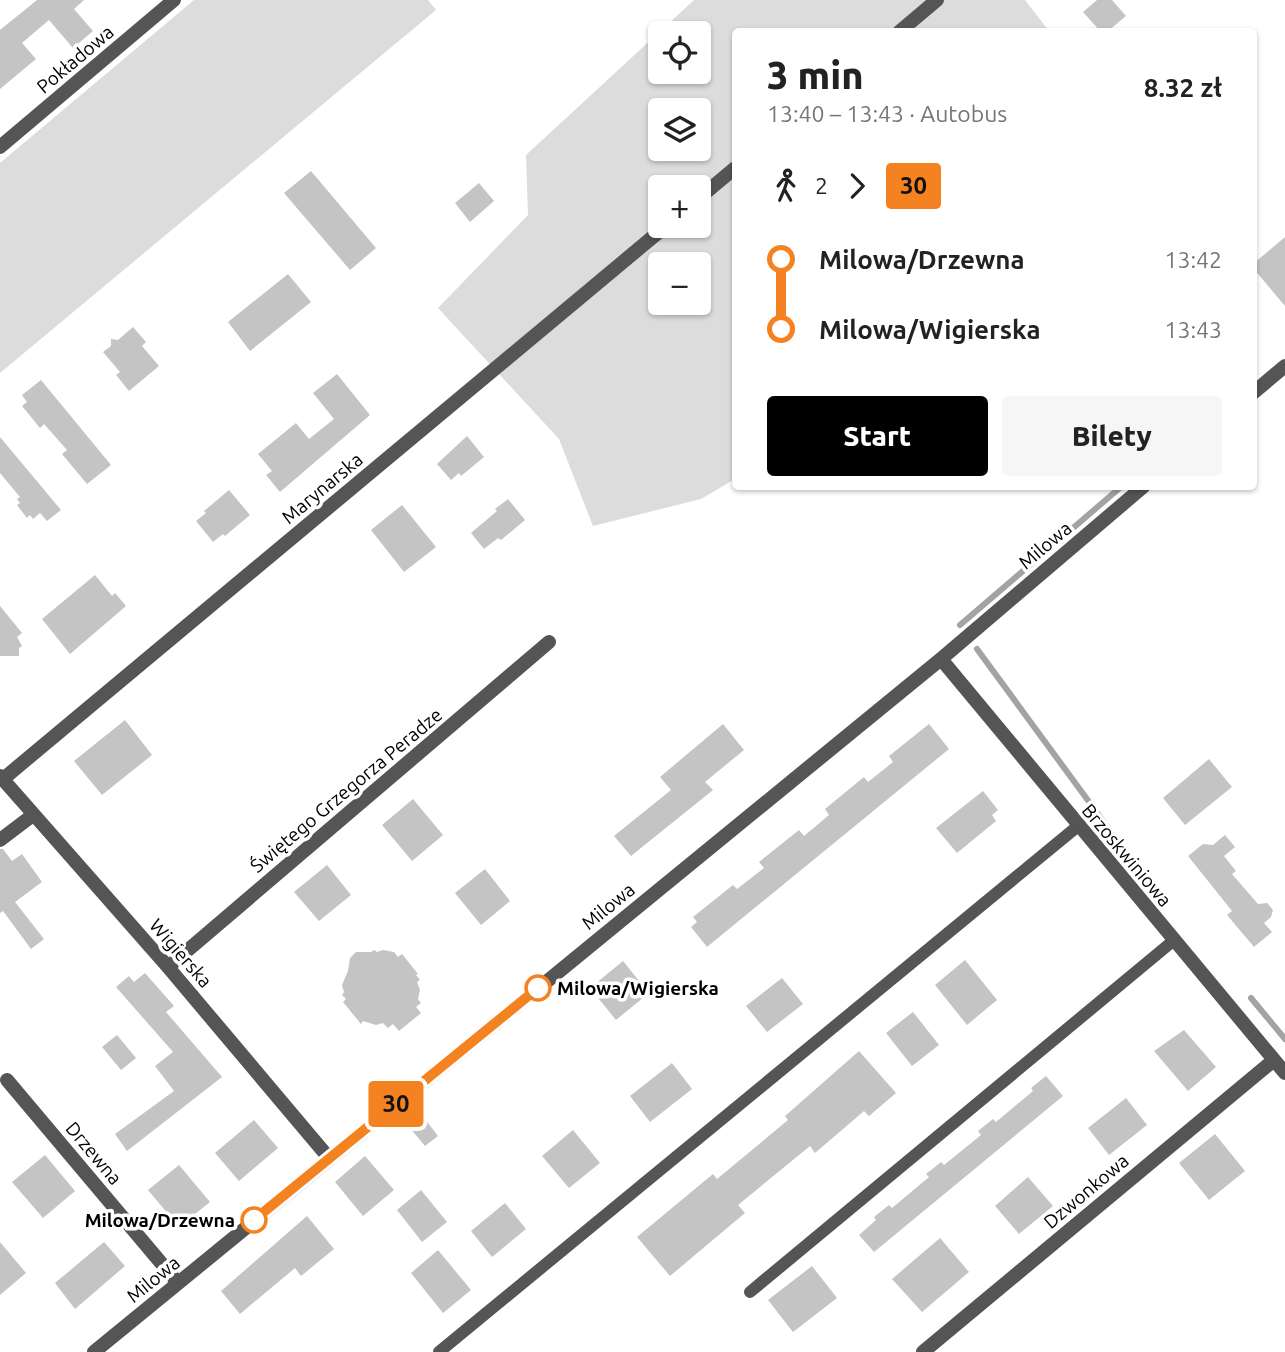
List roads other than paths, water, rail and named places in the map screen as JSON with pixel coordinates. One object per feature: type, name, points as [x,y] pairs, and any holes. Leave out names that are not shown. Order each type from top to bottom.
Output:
[{"type":"street","name":"Pokładowa","points":[[0,147],[174,0]]},
{"type":"street","points":[[904,28],[937,0]]},
{"type":"street","points":[[711,188],[732,171]]},
{"type":"street","name":"Marynarska","points":[[1,778],[652,238]]},
{"type":"street","points":[[1257,390],[1285,366]]},
{"type":"street","name":"Milowa","points":[[94,1352],[941,659],[1139,490]]},
{"type":"street","name":"Świętego Grzegorza Peradze","points":[[168,967],[550,642]]},
{"type":"street","name":"Brzoskwiniowa","points":[[941,659],[1285,1073]]},
{"type":"street","name":"Wigierska","points":[[1,778],[168,967],[329,1158]]},
{"type":"street","points":[[0,840],[33,815]]},
{"type":"street","name":"Dzwonkowa","points":[[923,1352],[1274,1060]]},
{"type":"street","name":"Drzewna","points":[[7,1080],[178,1283]]},
{"type":"lane","points":[[439,1352],[1078,826]]},
{"type":"lane","points":[[750,1292],[1173,941]]},
{"type":"waterway","points":[[960,625],[1117,490]]},
{"type":"waterway","points":[[977,649],[1117,840]]},
{"type":"waterway","points":[[1251,998],[1285,1039]]},
{"type":"place","name":"Milowa/Wigierska","points":[[538,988]]},
{"type":"place","name":"Milowa/Drzewna","points":[[254,1220]]}]
